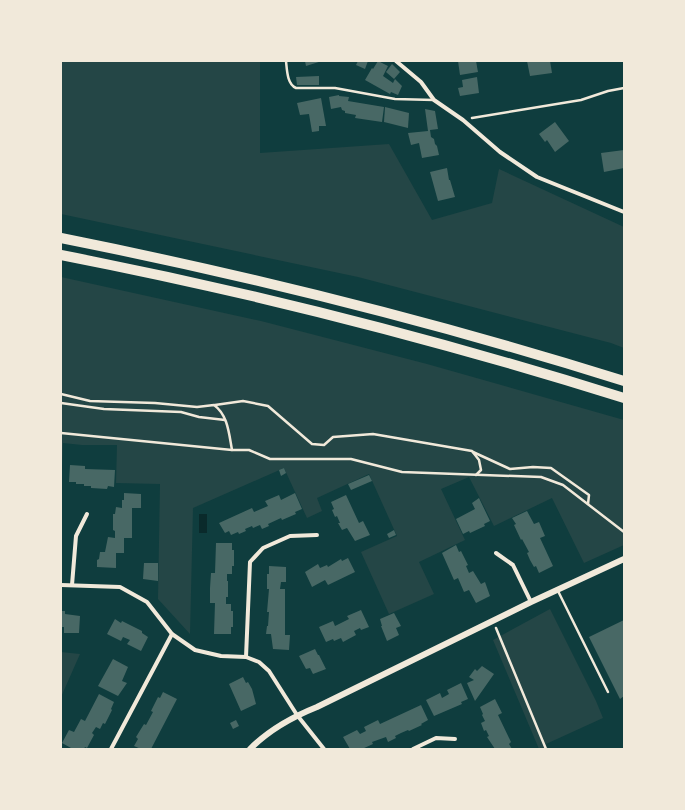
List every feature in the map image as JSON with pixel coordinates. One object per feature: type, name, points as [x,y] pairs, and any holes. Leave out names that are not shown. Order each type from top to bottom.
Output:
[{"type":"highway","points":[[61,238],[195,266],[331,299],[455,331],[624,381]]},
{"type":"highway","points":[[61,255],[196,284],[332,316],[482,356],[624,398]]},
{"type":"street","points":[[396,61],[421,82],[434,100],[462,120],[500,152],[537,177],[624,212]]},
{"type":"street","points":[[72,586],[76,536],[87,514]]},
{"type":"street","points":[[246,657],[250,562],[263,548],[290,536],[317,535]]},
{"type":"street","points":[[496,553],[513,565],[531,602]]},
{"type":"street","points":[[250,749],[263,736],[297,715],[332,700],[493,620],[624,559]]},
{"type":"street","points":[[61,585],[120,587],[147,602],[172,634],[195,650],[221,656],[246,657],[259,662],[269,671],[297,715],[324,749]]},
{"type":"street","points":[[111,749],[172,634]]},
{"type":"street","points":[[412,749],[436,738],[454,739]]},
{"type":"lane","points":[[286,61],[290,81],[293,87],[296,88],[335,88],[395,99],[434,100]]},
{"type":"lane","points":[[557,590],[608,692]]},
{"type":"path","points":[[462,120],[582,100],[608,91],[624,88]]},
{"type":"path","points":[[61,394],[90,401],[155,403],[197,407],[243,401],[268,406],[312,444],[324,445],[333,437],[374,434],[472,451],[510,468],[533,466],[551,468],[589,495],[588,504]]},
{"type":"path","points":[[61,403],[104,409],[180,412],[199,418],[226,420]]},
{"type":"path","points":[[214,405],[219,408],[226,420],[232,450]]},
{"type":"path","points":[[61,433],[232,450],[249,450],[270,458],[350,459],[402,472],[476,476],[541,477],[563,485],[624,532]]},
{"type":"path","points":[[472,451],[479,460],[481,470],[476,476]]},
{"type":"path","points":[[493,620],[546,749]]},
{"type":"shaded area","points":[[61,61],[260,61],[260,153],[389,144],[432,220],[492,203],[499,169],[624,227],[624,348],[611,343],[358,277],[61,214]]},
{"type":"shaded area","points":[[61,277],[261,321],[427,364],[624,420],[624,545],[584,563],[552,498],[494,526],[469,477],[441,489],[465,540],[419,562],[434,594],[389,614],[361,552],[397,536],[369,474],[317,498],[322,511],[307,518],[284,468],[193,508],[190,634],[158,599],[160,484],[116,483],[117,445],[82,445],[63,443],[61,492]]},
{"type":"shaded area","points":[[199,514],[207,514],[207,533],[199,533]]},
{"type":"shaded area","points":[[550,609],[603,718],[546,744],[548,749],[539,749],[493,640]]},
{"type":"shaded area","points":[[61,652],[80,654],[61,697]]},
{"type":"building","points":[[305,61],[322,61],[306,66]]},
{"type":"building","points":[[358,61],[368,61],[365,69],[356,65]]},
{"type":"building","points":[[378,61],[388,66],[383,76],[393,83],[395,79],[402,86],[398,95],[391,92],[390,94],[365,80]]},
{"type":"building","points":[[458,61],[476,61],[478,72],[460,75]]},
{"type":"building","points":[[527,61],[550,61],[552,73],[530,76]]},
{"type":"building","points":[[392,64],[400,72],[394,79],[386,72]]},
{"type":"building","points":[[319,76],[319,85],[297,85],[296,77]]},
{"type":"building","points":[[477,77],[479,93],[460,96],[458,88],[463,87],[462,80]]},
{"type":"building","points":[[339,95],[349,97],[348,101],[384,107],[382,122],[355,118],[356,115],[345,113],[341,107],[331,109],[329,97]]},
{"type":"building","points":[[321,98],[326,126],[319,126],[319,131],[312,132],[309,114],[300,115],[297,103]]},
{"type":"building","points":[[385,107],[409,113],[408,128],[384,122]]},
{"type":"building","points":[[425,109],[435,111],[438,129],[430,130],[431,137],[434,139],[439,155],[422,158],[419,143],[411,145],[408,133],[428,131]]},
{"type":"building","points":[[555,122],[569,141],[555,152],[547,140],[545,142],[539,134]]},
{"type":"building","points":[[624,150],[624,168],[604,172],[601,153]]},
{"type":"building","points":[[447,168],[449,180],[455,197],[438,201],[430,172]]},
{"type":"building","points":[[70,465],[85,466],[85,469],[115,470],[114,487],[108,486],[107,489],[91,488],[91,486],[84,486],[84,484],[69,482]]},
{"type":"building","points":[[284,468],[286,473],[281,476],[279,470]]},
{"type":"building","points":[[369,475],[372,481],[351,490],[348,484]]},
{"type":"building","points":[[124,493],[141,494],[141,508],[132,508],[132,538],[124,538],[124,553],[116,553],[116,568],[97,567],[97,560],[99,559],[100,552],[105,552],[108,537],[115,538],[115,531],[113,530],[113,514],[115,514],[116,507],[122,508]]},
{"type":"building","points":[[295,493],[302,509],[295,512],[296,514],[282,520],[281,518],[268,524],[269,526],[262,529],[260,525],[253,528],[252,526],[239,534],[238,532],[231,535],[229,531],[225,533],[219,523],[252,508],[254,512],[268,506],[265,501],[279,495],[281,500]]},
{"type":"building","points":[[346,495],[359,523],[363,521],[370,535],[355,541],[347,528],[342,530],[338,523],[340,523],[337,516],[335,517],[332,510],[334,509],[331,502]]},
{"type":"building","points":[[479,498],[490,521],[484,524],[485,526],[470,533],[469,531],[463,534],[456,519],[475,509],[472,503]]},
{"type":"building","points":[[527,511],[534,524],[539,522],[545,536],[540,538],[553,566],[539,573],[536,566],[534,567],[530,560],[527,553],[529,552],[522,539],[521,540],[514,525],[516,524],[512,518]]},
{"type":"building","points":[[394,530],[396,535],[389,538],[387,534]]},
{"type":"building","points":[[216,543],[232,543],[232,550],[234,550],[234,566],[232,566],[232,574],[227,574],[228,597],[226,597],[226,604],[231,604],[231,611],[233,611],[233,627],[231,627],[231,634],[214,634],[215,603],[210,603],[210,588],[211,573],[215,573]]},
{"type":"building","points":[[456,545],[459,552],[461,551],[468,565],[466,566],[469,573],[473,571],[481,584],[485,582],[490,596],[476,603],[469,590],[464,592],[458,578],[454,580],[442,553]]},
{"type":"building","points":[[348,558],[355,572],[328,585],[325,580],[312,587],[305,572],[318,564],[320,568],[327,565],[328,567],[341,559],[342,561]]},
{"type":"building","points":[[144,563],[158,563],[158,581],[143,579]]},
{"type":"building","points":[[269,566],[286,567],[286,582],[281,582],[280,589],[285,589],[285,635],[290,635],[289,650],[273,649],[271,634],[266,634],[269,612],[267,612],[269,589],[267,589],[267,574],[269,574]]},
{"type":"building","points":[[361,610],[369,627],[361,630],[360,628],[354,631],[356,635],[343,642],[341,638],[326,642],[319,627],[333,621],[335,626],[349,619],[347,616]]},
{"type":"building","points":[[61,611],[65,611],[65,614],[80,616],[79,633],[64,633],[64,627],[61,627]]},
{"type":"building","points":[[394,613],[401,626],[396,628],[399,635],[387,641],[380,619]]},
{"type":"building","points":[[115,619],[121,623],[122,621],[142,631],[142,633],[148,637],[141,651],[127,644],[130,640],[123,637],[121,641],[107,634]]},
{"type":"building","points":[[624,620],[624,696],[620,699],[589,637]]},
{"type":"building","points":[[315,649],[326,669],[313,674],[310,668],[306,669],[299,656]]},
{"type":"building","points":[[113,659],[128,667],[122,681],[127,683],[118,696],[98,686]]},
{"type":"building","points":[[482,666],[494,674],[475,701],[467,683],[474,680],[469,677],[475,669],[477,671]]},
{"type":"building","points":[[243,677],[252,689],[256,704],[241,711],[229,684]]},
{"type":"building","points":[[461,683],[468,699],[461,702],[462,704],[434,716],[426,700],[440,693],[442,698],[449,694],[447,690]]},
{"type":"building","points":[[163,692],[177,699],[151,749],[141,749],[134,746],[138,739],[136,737],[144,724],[146,725],[153,712],[151,711],[158,697],[160,698]]},
{"type":"building","points":[[99,694],[114,702],[105,724],[103,723],[100,729],[96,727],[92,733],[94,735],[87,748],[71,749],[62,743],[69,730],[74,732],[81,719],[85,721]]},
{"type":"building","points":[[495,699],[502,713],[498,715],[511,742],[509,744],[512,749],[495,749],[487,737],[489,736],[486,730],[484,731],[481,723],[485,721],[480,707]]},
{"type":"building","points":[[421,705],[428,720],[421,724],[422,725],[395,736],[396,738],[388,742],[386,737],[372,742],[373,744],[362,749],[350,749],[343,737],[357,730],[360,734],[366,731],[364,727],[378,720],[380,724]]},
{"type":"building","points":[[236,720],[239,726],[233,729],[230,723]]}]
